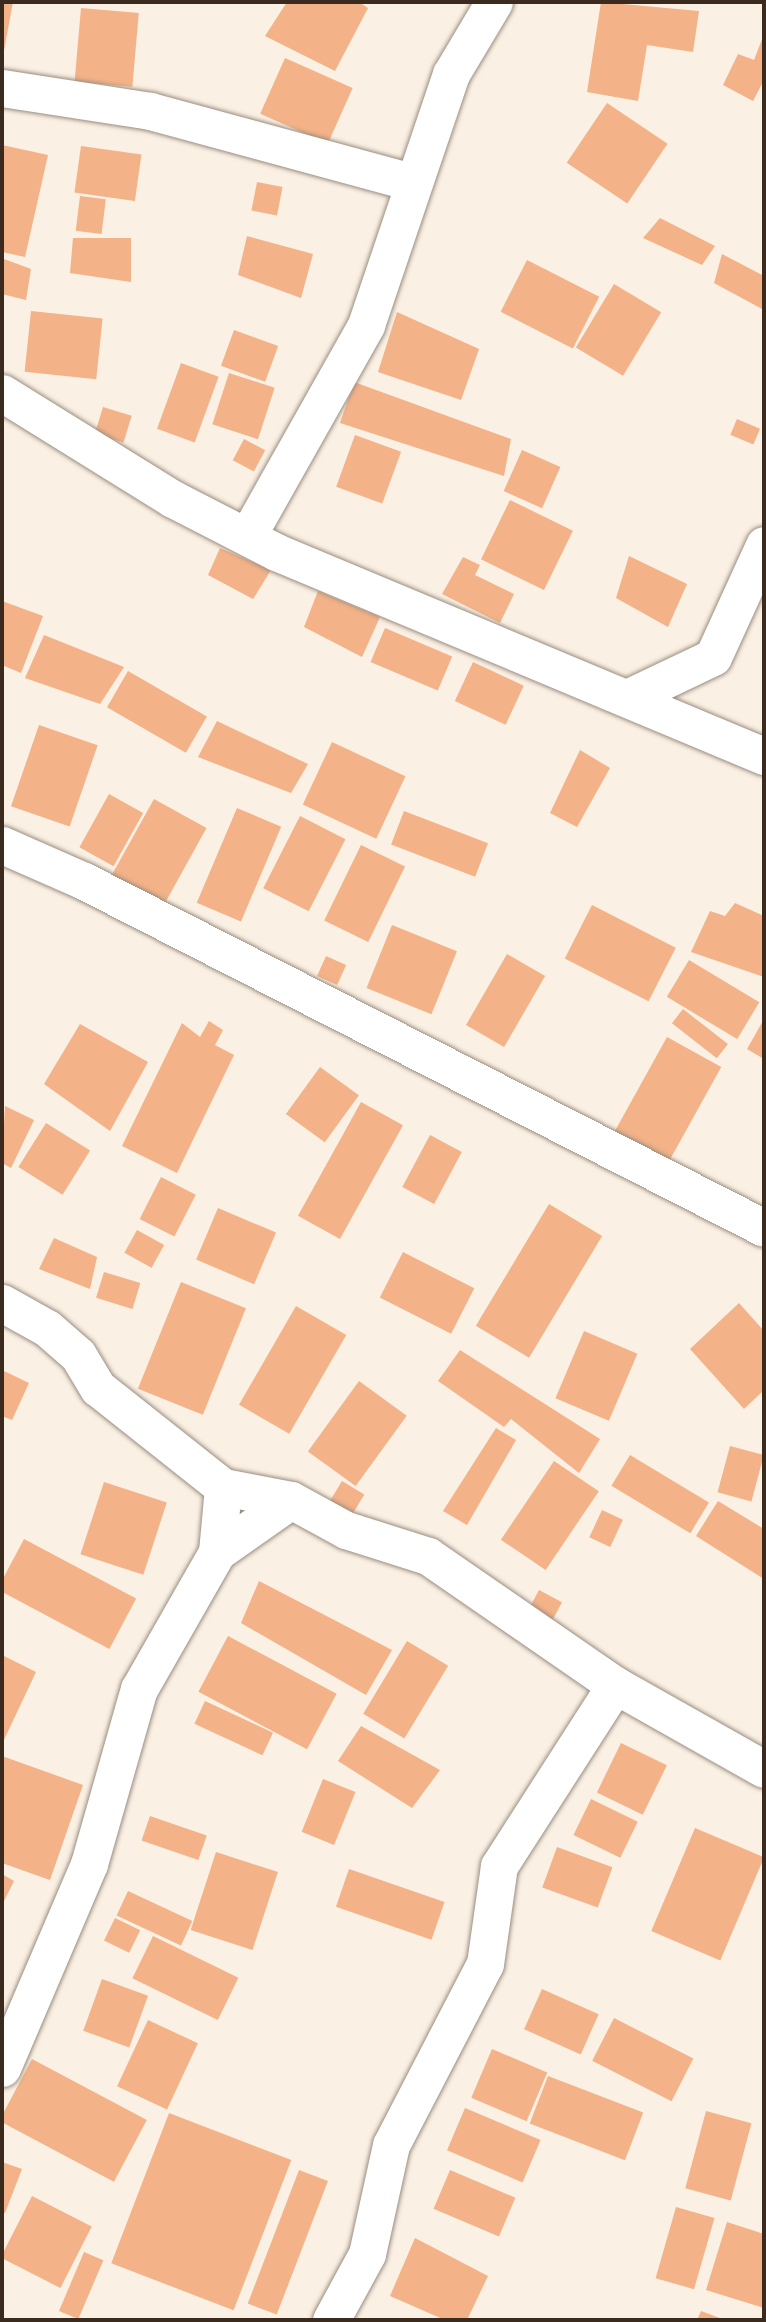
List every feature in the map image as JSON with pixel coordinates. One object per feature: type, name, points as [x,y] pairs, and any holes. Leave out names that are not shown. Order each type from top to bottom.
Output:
[{"type":"street","points":[[249,533],[366,325],[412,182],[451,74],[494,2]]},
{"type":"street","points":[[2,88],[150,111],[412,182]]},
{"type":"street","points":[[2,393],[173,499],[249,533],[276,552],[764,756]]},
{"type":"street","points":[[627,698],[713,657],[764,545]]},
{"type":"street","points":[[2,845],[84,881],[764,1228]]},
{"type":"street","points":[[2,1303],[68,1346],[98,1388],[223,1487],[291,1500],[346,1530],[428,1556],[615,1685],[764,1769]]},
{"type":"street","points":[[2,2068],[89,1864],[139,1689],[217,1552],[223,1487]]},
{"type":"street","points":[[217,1552],[291,1500]]},
{"type":"street","points":[[331,2320],[368,2254],[391,2146],[485,1964],[499,1866],[615,1685]]},
{"type":"building","points":[[2,2],[13,2],[3,56],[2,56]]},
{"type":"building","points":[[287,2],[359,2],[368,8],[335,71],[265,36]]},
{"type":"building","points":[[601,2],[699,11],[693,52],[647,45],[638,101],[587,92]]},
{"type":"building","points":[[81,8],[139,13],[132,87],[75,82]]},
{"type":"building","points":[[764,34],[764,80],[753,101],[723,85],[738,54],[754,60]]},
{"type":"building","points":[[285,58],[353,88],[328,144],[260,114]]},
{"type":"building","points":[[607,103],[668,144],[627,204],[567,163]]},
{"type":"building","points":[[2,145],[48,155],[25,257],[2,252]]},
{"type":"building","points":[[81,146],[141,154],[135,201],[74,193]]},
{"type":"building","points":[[257,182],[283,187],[277,215],[251,210]]},
{"type":"building","points":[[80,196],[106,199],[102,234],[76,231]]},
{"type":"building","points":[[660,218],[715,246],[702,265],[643,238]]},
{"type":"building","points":[[247,236],[313,254],[301,298],[238,275]]},
{"type":"building","points":[[73,238],[131,238],[131,282],[70,273]]},
{"type":"building","points":[[722,254],[764,276],[764,310],[714,283]]},
{"type":"building","points":[[4,259],[31,269],[26,300],[2,294]]},
{"type":"building","points":[[527,260],[599,297],[573,348],[501,312]]},
{"type":"building","points":[[614,284],[661,312],[623,376],[576,347]]},
{"type":"building","points":[[31,311],[103,319],[96,379],[25,372]]},
{"type":"building","points":[[397,312],[479,349],[461,400],[378,372]]},
{"type":"building","points":[[234,330],[278,346],[265,382],[221,366]]},
{"type":"building","points":[[181,363],[219,377],[195,442],[157,429]]},
{"type":"building","points":[[229,373],[275,388],[258,439],[212,424]]},
{"type":"building","points":[[354,382],[511,439],[504,476],[340,423]]},
{"type":"building","points":[[103,407],[132,416],[124,443],[95,434]]},
{"type":"building","points":[[737,419],[760,429],[753,444],[730,435]]},
{"type":"building","points":[[355,435],[401,452],[382,503],[336,487]]},
{"type":"building","points":[[244,439],[265,450],[254,471],[233,460]]},
{"type":"building","points":[[522,450],[560,467],[542,508],[504,491]]},
{"type":"building","points":[[510,500],[573,531],[544,590],[481,559]]},
{"type":"building","points":[[220,548],[271,570],[253,599],[208,575]]},
{"type":"building","points":[[629,556],[687,584],[668,627],[616,598]]},
{"type":"building","points":[[463,557],[480,565],[475,575],[514,594],[500,623],[442,594]]},
{"type":"building","points":[[318,591],[380,617],[362,657],[304,627]]},
{"type":"building","points":[[2,601],[43,616],[21,673],[2,665]]},
{"type":"building","points":[[385,628],[452,657],[438,691],[371,662]]},
{"type":"building","points":[[44,635],[124,667],[100,704],[25,678]]},
{"type":"building","points":[[473,662],[524,686],[506,725],[455,701]]},
{"type":"building","points":[[128,671],[207,716],[186,753],[107,707]]},
{"type":"building","points":[[217,721],[308,764],[291,793],[198,757]]},
{"type":"building","points":[[39,725],[98,745],[70,826],[11,806]]},
{"type":"building","points":[[332,742],[405,776],[376,839],[303,805]]},
{"type":"building","points":[[580,750],[610,768],[577,827],[550,813]]},
{"type":"building","points":[[109,794],[143,813],[114,866],[79,847]]},
{"type":"building","points":[[154,799],[206,828],[164,904],[112,875]]},
{"type":"building","points":[[237,808],[281,827],[241,922],[197,903]]},
{"type":"building","points":[[404,811],[488,843],[475,877],[391,845]]},
{"type":"building","points":[[300,816],[345,839],[309,911],[263,888]]},
{"type":"building","points":[[361,845],[405,866],[368,942],[324,920]]},
{"type":"building","points":[[735,903],[764,916],[764,977],[691,952],[710,911],[725,916]]},
{"type":"building","points":[[592,905],[676,948],[649,1001],[565,958]]},
{"type":"building","points":[[392,925],[457,951],[431,1014],[367,988]]},
{"type":"building","points":[[507,954],[545,976],[504,1047],[466,1025]]},
{"type":"building","points":[[326,956],[346,965],[337,985],[317,976]]},
{"type":"building","points":[[689,960],[759,1002],[737,1039],[667,997]]},
{"type":"building","points":[[683,1009],[728,1044],[717,1058],[672,1023]]},
{"type":"building","points":[[764,1019],[764,1059],[747,1049]]},
{"type":"building","points":[[209,1021],[223,1030],[215,1045],[234,1055],[177,1173],[122,1146],[182,1023],[200,1037]]},
{"type":"building","points":[[80,1024],[148,1062],[110,1131],[44,1084]]},
{"type":"building","points":[[667,1037],[721,1067],[667,1165],[613,1135]]},
{"type":"building","points":[[320,1067],[359,1095],[325,1142],[286,1114]]},
{"type":"building","points":[[361,1102],[403,1125],[340,1239],[298,1216]]},
{"type":"building","points":[[5,1106],[34,1120],[11,1168],[2,1163]]},
{"type":"building","points":[[46,1123],[90,1151],[63,1195],[18,1167]]},
{"type":"building","points":[[430,1135],[462,1152],[434,1204],[402,1187]]},
{"type":"building","points":[[161,1177],[196,1195],[174,1237],[140,1219]]},
{"type":"building","points":[[549,1204],[602,1236],[529,1358],[476,1326]]},
{"type":"building","points":[[218,1208],[276,1233],[254,1284],[196,1260]]},
{"type":"building","points":[[137,1230],[164,1245],[152,1268],[124,1253]]},
{"type":"building","points":[[54,1238],[97,1257],[90,1289],[39,1269]]},
{"type":"building","points":[[403,1252],[474,1288],[451,1334],[380,1297]]},
{"type":"building","points":[[104,1272],[140,1283],[132,1309],[96,1298]]},
{"type":"building","points":[[181,1282],[246,1308],[203,1415],[138,1389]]},
{"type":"building","points":[[739,1303],[764,1331],[764,1390],[744,1409],[690,1349]]},
{"type":"building","points":[[296,1306],[346,1335],[289,1434],[239,1405]]},
{"type":"building","points":[[584,1331],[637,1354],[609,1421],[555,1398]]},
{"type":"building","points":[[460,1350],[600,1439],[579,1473],[511,1419],[504,1427],[438,1381]]},
{"type":"building","points":[[2,1370],[29,1383],[12,1420],[2,1416]]},
{"type":"building","points":[[359,1381],[407,1416],[356,1486],[308,1451]]},
{"type":"building","points":[[496,1428],[516,1440],[467,1525],[443,1511]]},
{"type":"building","points":[[730,1446],[764,1455],[751,1501],[718,1492]]},
{"type":"building","points":[[630,1455],[709,1502],[690,1533],[611,1486]]},
{"type":"building","points":[[554,1461],[599,1491],[546,1570],[501,1540]]},
{"type":"building","points":[[342,1481],[364,1494],[351,1517],[329,1503]]},
{"type":"building","points":[[104,1482],[167,1502],[143,1575],[81,1554]]},
{"type":"building","points":[[718,1501],[764,1529],[764,1579],[696,1536]]},
{"type":"building","points":[[602,1510],[623,1520],[610,1547],[589,1537]]},
{"type":"building","points":[[24,1539],[136,1599],[109,1649],[2,1592],[2,1580]]},
{"type":"building","points":[[259,1581],[392,1650],[366,1695],[241,1623]]},
{"type":"building","points":[[539,1590],[562,1602],[549,1627],[526,1615]]},
{"type":"building","points":[[228,1636],[337,1694],[307,1749],[198,1692]]},
{"type":"building","points":[[407,1641],[448,1666],[404,1739],[363,1714]]},
{"type":"building","points":[[2,1655],[36,1672],[2,1744]]},
{"type":"building","points":[[205,1701],[273,1733],[262,1755],[194,1724]]},
{"type":"building","points":[[361,1726],[440,1770],[412,1808],[338,1761]]},
{"type":"building","points":[[621,1743],[667,1765],[643,1815],[597,1792]]},
{"type":"building","points":[[2,1756],[83,1785],[50,1880],[2,1863]]},
{"type":"building","points":[[323,1779],[355,1792],[334,1845],[302,1832]]},
{"type":"building","points":[[591,1799],[638,1822],[620,1858],[573,1835]]},
{"type":"building","points":[[150,1816],[207,1836],[198,1860],[142,1841]]},
{"type":"building","points":[[695,1828],[764,1857],[720,1960],[651,1931]]},
{"type":"building","points":[[557,1847],[612,1867],[598,1908],[542,1887]]},
{"type":"building","points":[[216,1852],[278,1872],[252,1950],[191,1930]]},
{"type":"building","points":[[349,1869],[444,1902],[431,1940],[336,1907]]},
{"type":"building","points":[[2,1874],[14,1881],[2,1905]]},
{"type":"building","points":[[128,1891],[192,1921],[181,1945],[117,1915]]},
{"type":"building","points":[[115,1918],[140,1930],[129,1953],[104,1940]]},
{"type":"building","points":[[153,1936],[238,1978],[218,2020],[132,1978]]},
{"type":"building","points":[[102,1979],[148,1996],[129,2047],[83,2031]]},
{"type":"building","points":[[542,1989],[599,2014],[581,2054],[524,2029]]},
{"type":"building","points":[[614,2018],[693,2058],[672,2101],[592,2061]]},
{"type":"building","points":[[148,2020],[198,2043],[167,2109],[117,2086]]},
{"type":"building","points":[[492,2049],[547,2072],[527,2121],[471,2098]]},
{"type":"building","points":[[32,2059],[147,2120],[114,2182],[2,2122],[2,2115]]},
{"type":"building","points":[[548,2076],[643,2113],[625,2160],[530,2124]]},
{"type":"building","points":[[465,2108],[540,2140],[523,2182],[447,2150]]},
{"type":"building","points":[[706,2111],[751,2123],[731,2200],[685,2188]]},
{"type":"building","points":[[169,2113],[291,2160],[234,2310],[111,2263]]},
{"type":"building","points":[[2,2162],[22,2169],[5,2213],[2,2212]]},
{"type":"building","points":[[299,2170],[328,2181],[277,2315],[248,2304]]},
{"type":"building","points":[[450,2170],[515,2198],[499,2236],[434,2209]]},
{"type":"building","points":[[32,2196],[92,2226],[60,2288],[2,2258]]},
{"type":"building","points":[[676,2207],[714,2218],[694,2289],[656,2278]]},
{"type":"building","points":[[727,2222],[764,2234],[764,2308],[706,2290]]},
{"type":"building","points":[[415,2238],[488,2276],[467,2320],[445,2320],[390,2296]]},
{"type":"building","points":[[84,2252],[103,2260],[78,2319],[59,2311]]},
{"type":"building","points":[[701,2311],[725,2320],[697,2320]]}]
